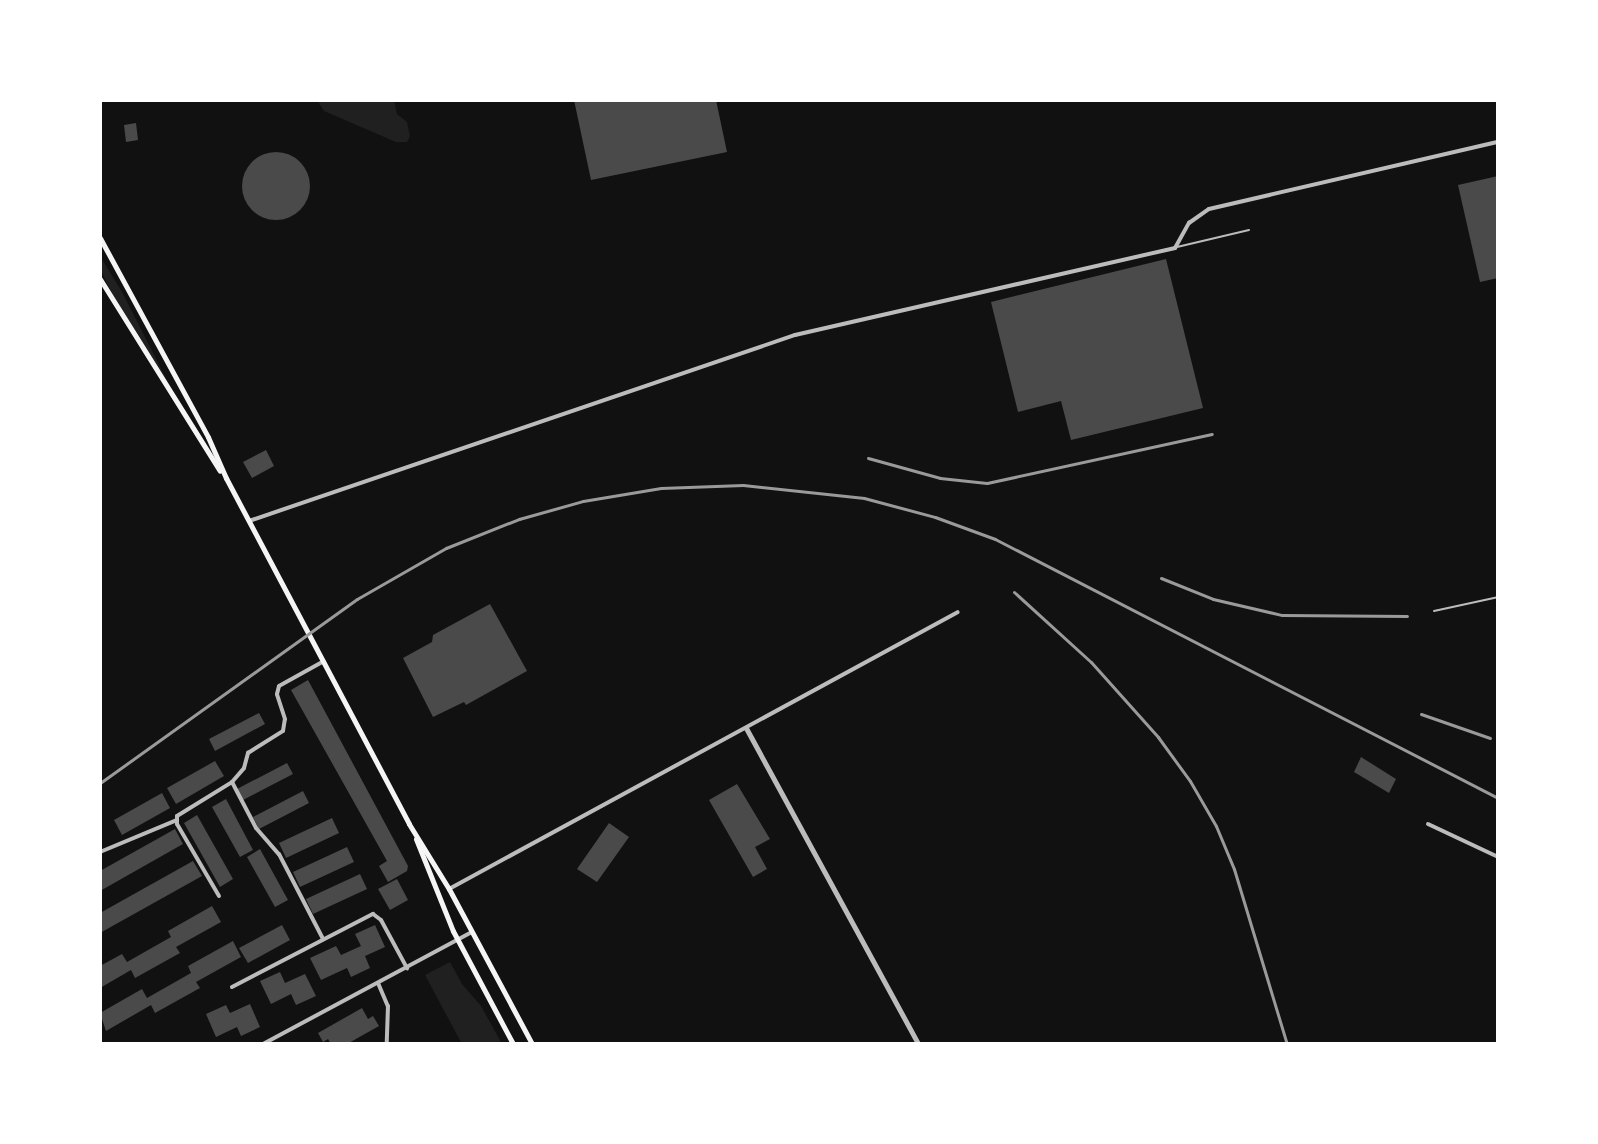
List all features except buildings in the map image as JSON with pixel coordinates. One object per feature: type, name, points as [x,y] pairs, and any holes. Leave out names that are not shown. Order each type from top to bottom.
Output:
[{"type":"main road","points":[[100,238],[208,437],[226,478],[409,824],[449,889],[532,1044]]},
{"type":"main road","points":[[100,279],[191,428],[226,478]]},
{"type":"main road","points":[[409,824],[458,940],[513,1044]]},
{"type":"main road","points":[[439,895],[449,889]]},
{"type":"street","points":[[249,521],[795,335],[1175,248],[1189,223],[1209,209],[1498,142]]},
{"type":"street","points":[[449,889],[958,612]]},
{"type":"street","points":[[100,852],[177,820],[185,809],[232,782],[244,768],[248,753],[283,731],[285,719],[277,694],[279,686],[324,661]]},
{"type":"street","points":[[746,728],[918,1044]]},
{"type":"street","points":[[232,782],[256,828],[279,854],[323,939]]},
{"type":"street","points":[[177,820],[219,896]]},
{"type":"street","points":[[1428,824],[1498,857]]},
{"type":"street","points":[[232,987],[368,915],[377,915],[407,968]]},
{"type":"street","points":[[263,1044],[472,932]]},
{"type":"street","points":[[378,983],[388,1006],[387,1044]]},
{"type":"lane","points":[[1175,248],[1249,230]]},
{"type":"lane","points":[[1434,611],[1498,597]]},
{"type":"shaded area","points":[[317,100],[394,100],[397,114],[407,122],[410,136],[407,142],[396,142],[324,111]]},
{"type":"shaded area","points":[[100,256],[122,292],[179,404],[113,295],[100,269]]},
{"type":"shaded area","points":[[450,962],[462,984],[481,1006],[502,1044],[462,1044],[425,975]]},
{"type":"railway","points":[[868,458],[940,478],[987,483],[1212,434]]},
{"type":"railway","points":[[100,783],[357,599],[446,548],[519,519],[583,501],[661,488],[743,485],[864,498],[935,517],[995,539],[1498,798]]},
{"type":"railway","points":[[1161,578],[1213,599],[1282,615],[1407,616]]},
{"type":"railway","points":[[1014,592],[1091,662],[1158,737],[1190,781],[1216,826],[1234,869],[1287,1044]]},
{"type":"railway","points":[[1421,714],[1490,738]]}]
